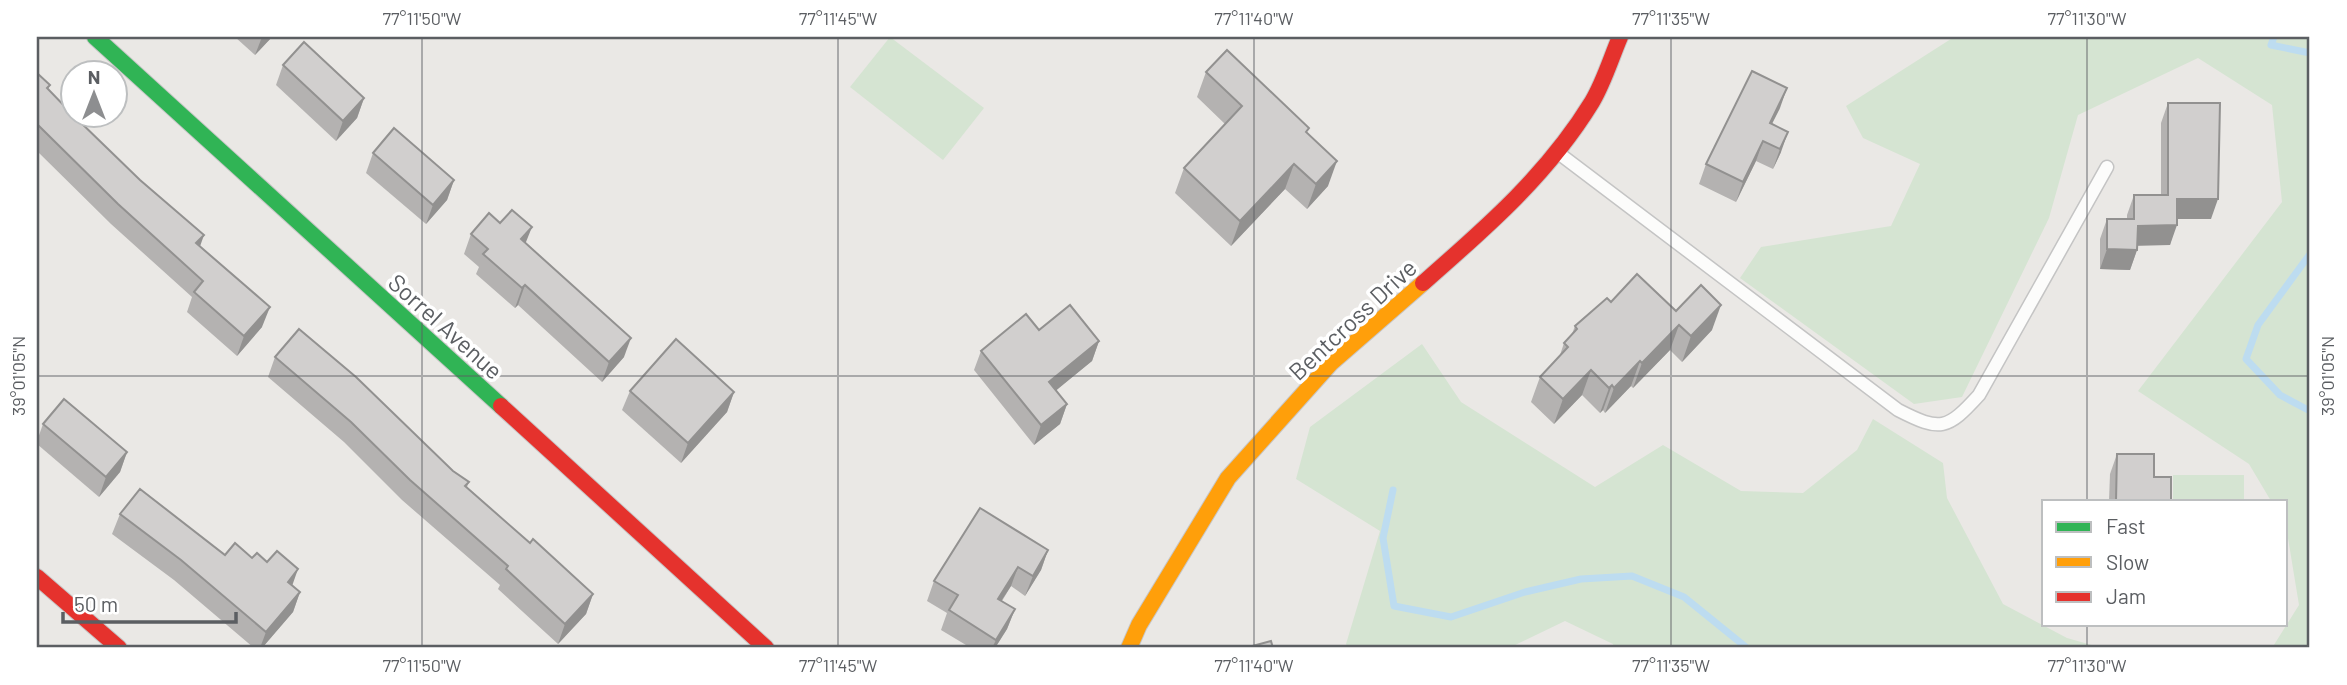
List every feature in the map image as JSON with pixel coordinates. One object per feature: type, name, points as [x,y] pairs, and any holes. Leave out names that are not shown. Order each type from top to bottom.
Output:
[{"type":"street","name":"Sorrel Avenue","points":[[95,37],[766,648]]},
{"type":"street","name":"Bentcross Drive","points":[[1129,648],[1139,625],[1228,478],[1331,363],[1500,216],[1558,153],[1594,99],[1620,37]]},
{"type":"street","points":[[37,577],[119,648]]},
{"type":"lane","points":[[1558,153],[1898,410],[1922,423],[1942,425],[1957,420],[1979,395],[2107,167]]},
{"type":"green space","points":[[890,37],[984,108],[943,160],[850,87]]},
{"type":"green space","points":[[1954,37],[2310,37],[2310,648],[2272,648],[2299,605],[2288,538],[2288,500],[2270,500],[2249,464],[2138,391],[2282,202],[2272,105],[2198,58],[2078,115],[2049,218],[1962,397],[1914,404],[1740,278],[1761,247],[1891,226],[1920,164],[1863,138],[1846,106]]},
{"type":"green space","points":[[1422,344],[1461,402],[1595,487],[1663,445],[1741,491],[1803,493],[1857,450],[1873,419],[1943,463],[1947,498],[2003,604],[2067,638],[2102,648],[1614,648],[1613,644],[1565,621],[1509,648],[1348,648],[1346,644],[1380,531],[1296,479],[1310,427]]},
{"type":"green space","points":[[2173,475],[2244,475],[2244,500],[2173,500]]},
{"type":"building","points":[[304,42],[364,98],[343,121],[283,65]]},
{"type":"building","points":[[1227,50],[1309,128],[1306,132],[1337,161],[1316,184],[1294,164],[1240,221],[1184,168],[1242,106],[1206,72]]},
{"type":"building","points":[[1752,71],[1787,88],[1770,123],[1788,132],[1780,149],[1763,141],[1743,182],[1706,164]]},
{"type":"building","points":[[37,73],[50,85],[47,88],[60,101],[60,130],[88,130],[140,180],[204,235],[196,243],[270,307],[244,336],[194,292],[203,281],[118,204],[37,124]]},
{"type":"building","points":[[2168,103],[2220,103],[2218,199],[2177,199],[2177,225],[2138,226],[2137,250],[2107,249],[2107,219],[2134,219],[2134,195],[2168,195]]},
{"type":"building","points":[[394,128],[454,180],[433,205],[373,153]]},
{"type":"building","points":[[512,210],[532,227],[521,239],[631,338],[609,362],[525,285],[522,288],[483,254],[488,249],[471,234],[489,213],[500,223]]},
{"type":"building","points":[[1637,274],[1676,311],[1701,285],[1721,305],[1691,336],[1679,325],[1614,388],[1612,385],[1609,388],[1591,370],[1563,399],[1540,377],[1568,347],[1564,343],[1577,329],[1575,326],[1607,298],[1611,302]]},
{"type":"building","points":[[1070,305],[1099,341],[1049,382],[1067,404],[1041,425],[981,351],[1026,314],[1039,330]]},
{"type":"building","points":[[299,329],[356,377],[453,471],[469,482],[465,486],[530,543],[533,539],[593,594],[565,624],[506,569],[508,566],[410,480],[351,422],[275,357]]},
{"type":"building","points":[[676,339],[734,392],[688,443],[630,391]]},
{"type":"building","points":[[64,399],[127,452],[106,477],[43,424]]},
{"type":"building","points":[[2117,454],[2154,454],[2154,477],[2171,477],[2171,500],[2116,500]]},
{"type":"building","points":[[140,489],[225,555],[235,543],[252,558],[257,553],[267,562],[277,551],[298,569],[288,582],[300,592],[266,632],[181,560],[120,514]]},
{"type":"building","points":[[980,508],[1048,550],[1033,576],[1018,567],[998,599],[1015,609],[996,640],[949,610],[958,595],[934,581]]},
{"type":"building","points":[[1271,641],[1273,648],[1245,648]]},
{"type":"waterway","points":[[2274,37],[2271,45],[2310,53]]},
{"type":"waterway","points":[[2310,254],[2258,325],[2246,359],[2280,395],[2310,411]]},
{"type":"waterway","points":[[1393,490],[1383,538],[1394,606],[1451,617],[1525,592],[1581,579],[1632,576],[1684,597],[1747,648]]},
{"type":"traffic: fast","points":[[95,37],[501,406]]},
{"type":"traffic: slow","points":[[1129,648],[1139,625],[1228,478],[1331,363],[1423,283]]},
{"type":"traffic: jam","points":[[1423,283],[1493,220],[1556,153],[1596,94],[1620,37]]},
{"type":"traffic: jam","points":[[501,406],[766,648]]},
{"type":"traffic: jam","points":[[37,577],[119,648]]}]
